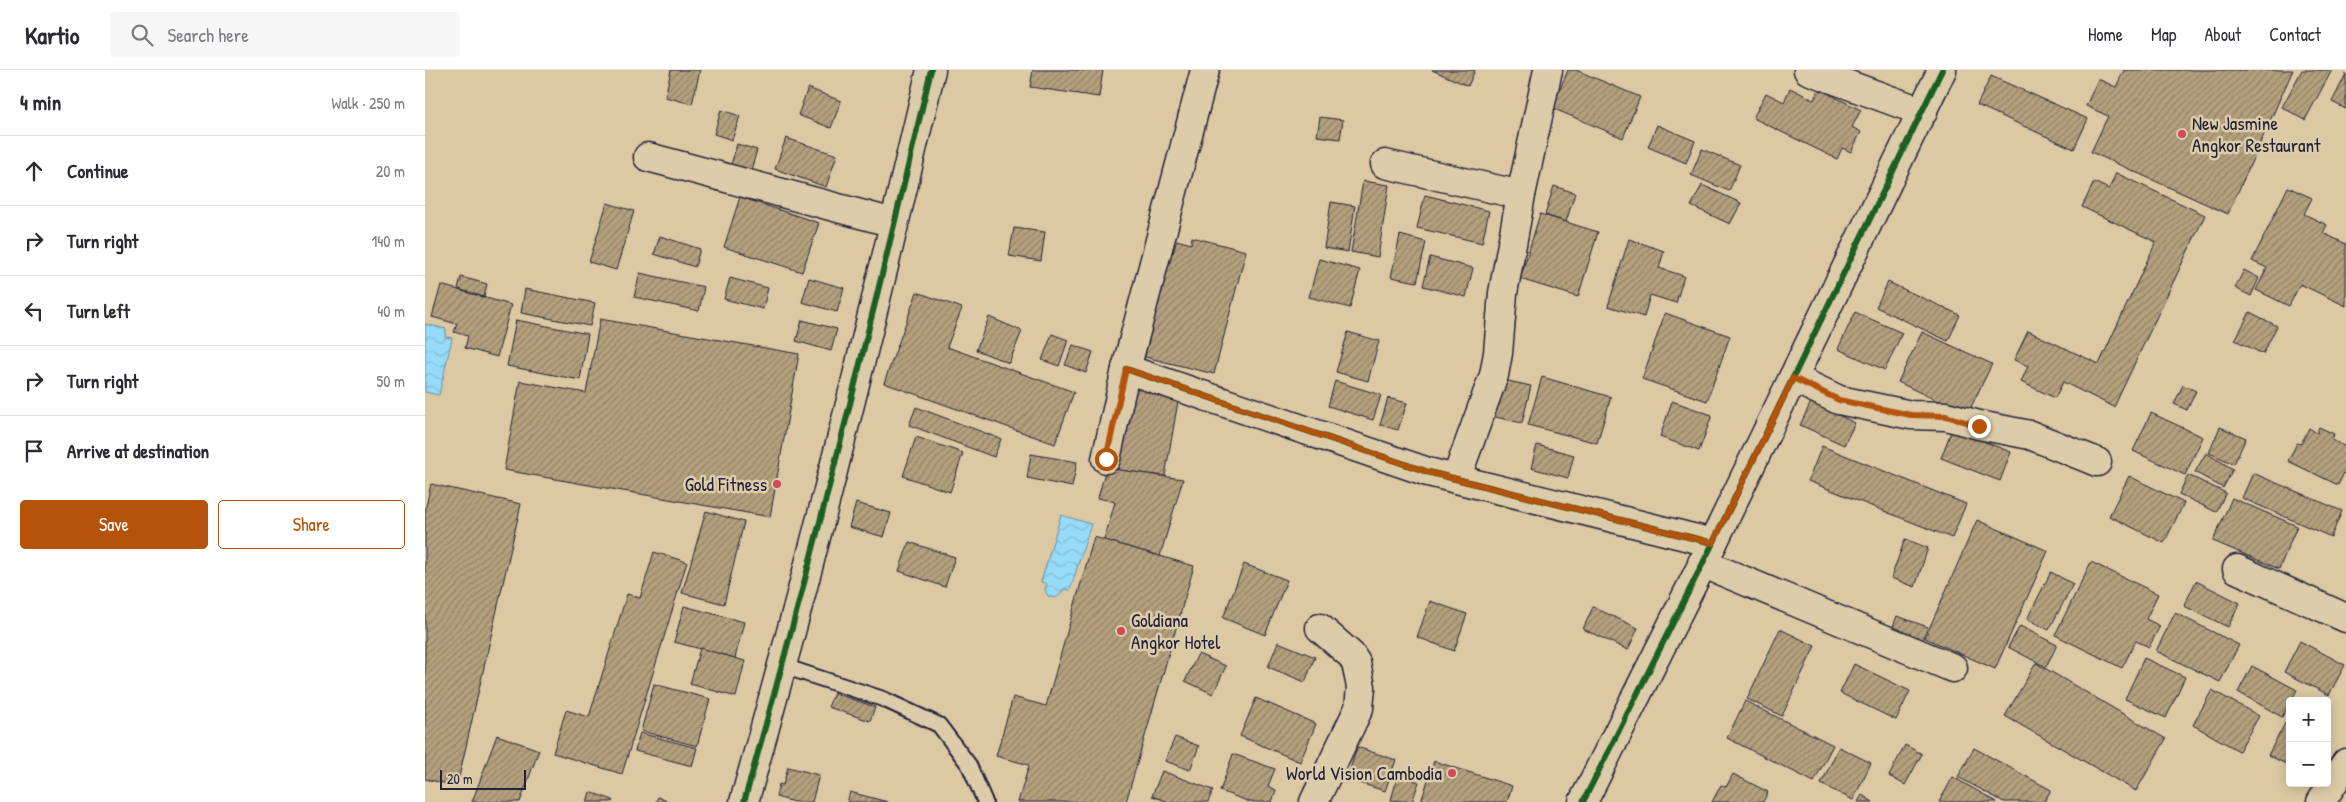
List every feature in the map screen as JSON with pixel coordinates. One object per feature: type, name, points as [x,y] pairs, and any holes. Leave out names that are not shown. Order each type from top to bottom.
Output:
[{"type":"street","points":[[744,802],[783,666],[848,415],[931,70]]},
{"type":"street","points":[[1106,459],[1126,369],[1205,70]]},
{"type":"street","points":[[1455,479],[1494,375],[1498,353],[1503,293],[1521,195],[1548,70]]},
{"type":"street","points":[[1808,70],[1923,112]]},
{"type":"street","points":[[1583,802],[1708,553],[1942,70]]},
{"type":"street","points":[[648,157],[894,223]]},
{"type":"street","points":[[1385,164],[1521,195]]},
{"type":"street","points":[[1126,369],[1428,472],[1708,553],[1953,668]]},
{"type":"street","points":[[1793,378],[1839,400],[1911,415],[1946,416],[1979,426],[2030,435],[2097,462]]},
{"type":"street","points":[[2237,569],[2346,618]]},
{"type":"street","points":[[1314,802],[1359,708],[1361,687],[1356,662],[1351,655],[1321,628]]},
{"type":"street","points":[[2321,802],[2346,763]]},
{"type":"lane","points":[[783,666],[883,698],[939,725],[969,765],[985,802]]},
{"type":"water","points":[[425,324],[446,329],[445,337],[452,338],[439,395],[425,392]]},
{"type":"water","points":[[1061,515],[1091,524],[1070,590],[1063,589],[1061,594],[1055,598],[1048,596],[1045,590],[1047,584],[1041,582]]},
{"type":"building","points":[[671,70],[700,70],[692,104],[665,97]]},
{"type":"building","points":[[1033,70],[1103,70],[1099,97],[1030,87]]},
{"type":"building","points":[[1432,70],[1475,70],[1468,86]]},
{"type":"building","points":[[1568,70],[1576,70],[1640,97],[1623,138],[1552,108]]},
{"type":"building","name":"New Jasmine Angkor Restaurant","points":[[2124,70],[2293,70],[2228,214],[2091,152],[2108,116],[2086,106],[2098,79],[2116,87]]},
{"type":"building","points":[[2302,70],[2332,70],[2305,120],[2282,107]]},
{"type":"building","points":[[2346,74],[2346,109],[2332,102]]},
{"type":"building","points":[[1991,76],[2088,119],[2074,149],[1977,105]]},
{"type":"building","points":[[808,88],[841,101],[831,128],[798,115]]},
{"type":"building","points":[[1790,88],[1814,100],[1819,89],[1861,110],[1852,127],[1861,132],[1851,152],[1842,148],[1837,159],[1753,118],[1766,93],[1784,102]]},
{"type":"building","points":[[721,110],[740,116],[732,140],[714,134]]},
{"type":"building","points":[[1320,117],[1343,120],[1340,139],[1317,136]]},
{"type":"building","points":[[1657,125],[1695,141],[1686,163],[1648,147]]},
{"type":"building","points":[[786,138],[837,155],[826,187],[775,169]]},
{"type":"building","points":[[737,144],[757,150],[751,170],[731,165]]},
{"type":"building","points":[[1702,149],[1740,165],[1729,191],[1691,175]]},
{"type":"building","points":[[2116,173],[2205,215],[2114,407],[2063,382],[2055,398],[2021,382],[2028,366],[2014,360],[2028,331],[2099,364],[2156,242],[2082,207],[2094,182],[2109,189]]},
{"type":"building","points":[[1363,181],[1389,185],[1378,257],[1351,252]]},
{"type":"building","points":[[1702,185],[1741,203],[1730,224],[1691,206]]},
{"type":"building","points":[[1554,186],[1575,193],[1566,222],[1545,215]]},
{"type":"building","points":[[2288,187],[2312,198],[2304,214],[2327,225],[2323,233],[2346,244],[2346,306],[2300,284],[2289,306],[2256,290],[2267,268],[2252,261]]},
{"type":"building","points":[[1425,195],[1489,211],[1482,243],[1417,228]]},
{"type":"building","points":[[740,197],[819,223],[802,272],[724,247]]},
{"type":"building","points":[[1331,202],[1355,206],[1348,252],[1324,248]]},
{"type":"building","points":[[607,203],[634,211],[616,270],[589,262]]},
{"type":"building","points":[[1540,214],[1598,232],[1578,297],[1520,279]]},
{"type":"building","points":[[1014,228],[1045,232],[1041,261],[1009,256]]},
{"type":"building","points":[[1400,235],[1426,242],[1417,282],[1391,277]]},
{"type":"building","points":[[660,236],[700,249],[695,267],[654,254]]},
{"type":"building","points":[[1192,237],[1246,251],[1214,374],[1141,356],[1168,252],[1173,253],[1177,240],[1191,244]]},
{"type":"building","points":[[1629,239],[1664,251],[1659,268],[1684,276],[1676,303],[1650,295],[1644,317],[1608,306]]},
{"type":"building","points":[[1430,257],[1473,268],[1466,297],[1423,286]]},
{"type":"building","points":[[1319,259],[1360,270],[1350,308],[1309,297]]},
{"type":"building","points":[[2244,270],[2259,278],[2251,296],[2235,288]]},
{"type":"building","points":[[640,273],[704,287],[699,311],[634,297]]},
{"type":"building","points":[[461,277],[487,284],[484,297],[458,289]]},
{"type":"building","points":[[730,278],[768,288],[763,309],[724,299]]},
{"type":"building","points":[[809,278],[844,288],[837,312],[802,302]]},
{"type":"building","points":[[1888,282],[1960,315],[1948,341],[1876,307]]},
{"type":"building","points":[[441,285],[511,305],[497,357],[465,348],[468,336],[454,332],[457,324],[432,317]]},
{"type":"building","points":[[525,289],[595,303],[590,326],[521,313]]},
{"type":"building","points":[[917,292],[962,308],[947,347],[1074,392],[1055,444],[884,383]]},
{"type":"building","points":[[1855,312],[1902,333],[1885,370],[1838,349]]},
{"type":"building","points":[[2250,312],[2277,326],[2263,354],[2235,340]]},
{"type":"building","points":[[1665,313],[1730,336],[1707,401],[1642,379]]},
{"type":"building","points":[[989,317],[1022,331],[1009,363],[976,350]]},
{"type":"building","points":[[600,319],[799,354],[770,517],[504,470],[520,381],[586,393]]},
{"type":"building","points":[[516,320],[588,334],[580,380],[507,366]]},
{"type":"building","points":[[802,320],[837,329],[831,351],[796,341]]},
{"type":"building","points":[[1348,332],[1379,341],[1368,381],[1336,372]]},
{"type":"building","points":[[1922,332],[1992,364],[1967,415],[1898,382]]},
{"type":"building","points":[[1052,334],[1068,340],[1059,366],[1042,360]]},
{"type":"building","points":[[1073,345],[1093,352],[1086,373],[1065,365]]},
{"type":"building","points":[[1542,377],[1611,397],[1597,443],[1528,425]]},
{"type":"building","points":[[1499,379],[1531,386],[1522,423],[1491,416]]},
{"type":"building","points":[[1335,381],[1381,395],[1373,420],[1328,406]]},
{"type":"building","points":[[2183,385],[2196,391],[2187,410],[2174,404]]},
{"type":"building","points":[[1133,388],[1179,396],[1165,476],[1118,470]]},
{"type":"building","points":[[1388,398],[1407,403],[1398,430],[1380,425]]},
{"type":"building","points":[[1672,401],[1712,415],[1699,451],[1660,437]]},
{"type":"building","points":[[1811,402],[1855,423],[1844,445],[1800,425]]},
{"type":"building","points":[[916,407],[1001,439],[994,457],[909,425]]},
{"type":"building","points":[[2151,413],[2203,437],[2185,475],[2133,451]]},
{"type":"building","points":[[2220,427],[2246,438],[2234,464],[2209,453]]},
{"type":"building","points":[[2319,427],[2334,434],[2332,440],[2346,447],[2346,469],[2338,485],[2288,461],[2297,443],[2301,444],[2309,428],[2317,433]]},
{"type":"building","points":[[1952,429],[2011,452],[2000,481],[1941,458]]},
{"type":"building","points":[[916,437],[963,453],[950,492],[903,476]]},
{"type":"building","points":[[1537,445],[1574,455],[1568,478],[1531,468]]},
{"type":"building","points":[[1822,446],[1966,504],[1952,538],[1808,481]]},
{"type":"building","points":[[2206,453],[2233,469],[2223,488],[2195,472]]},
{"type":"building","points":[[1031,454],[1077,462],[1072,487],[1027,478]]},
{"type":"building","points":[[1106,468],[1183,479],[1160,556],[1104,540],[1115,502],[1098,498]]},
{"type":"building","points":[[2253,473],[2342,511],[2331,537],[2242,498]]},
{"type":"building","points":[[2188,475],[2226,493],[2216,512],[2179,494]]},
{"type":"building","points":[[2129,476],[2184,503],[2164,543],[2109,516]]},
{"type":"building","points":[[431,484],[521,504],[457,786],[425,779],[425,511]]},
{"type":"building","points":[[2232,498],[2297,526],[2279,569],[2213,541]]},
{"type":"building","points":[[856,503],[891,513],[884,537],[849,527]]},
{"type":"building","points":[[706,511],[744,522],[724,604],[682,593]]},
{"type":"building","points":[[1977,520],[2048,551],[1995,669],[1925,638]]},
{"type":"building","name":"Goldiana Angkor Hotel","points":[[1094,537],[1194,566],[1126,802],[1018,802],[1029,765],[996,756],[1013,697],[1046,706]]},
{"type":"building","points":[[1905,539],[1928,548],[1915,587],[1891,578]]},
{"type":"building","points":[[909,542],[955,557],[945,587],[899,571]]},
{"type":"building","points":[[654,552],[687,562],[622,774],[553,753],[566,710],[589,717],[627,594],[640,598]]},
{"type":"building","points":[[2091,562],[2158,594],[2146,619],[2160,626],[2149,647],[2136,641],[2122,668],[2055,635]]},
{"type":"building","points":[[1244,564],[1287,580],[1265,635],[1223,618]]},
{"type":"building","points":[[2051,572],[2073,584],[2049,630],[2027,619]]},
{"type":"building","points":[[2196,581],[2240,603],[2228,627],[2184,606]]},
{"type":"building","points":[[1430,601],[1467,614],[1454,651],[1417,637]]},
{"type":"building","points":[[684,606],[744,622],[735,658],[674,642]]},
{"type":"building","points":[[1593,607],[1638,628],[1628,650],[1583,629]]},
{"type":"building","points":[[2175,613],[2239,645],[2220,682],[2156,651]]},
{"type":"building","points":[[1897,616],[1928,627],[1921,645],[1890,634]]},
{"type":"building","points":[[2020,626],[2057,645],[2046,667],[2008,647]]},
{"type":"building","points":[[1780,629],[1815,646],[1782,716],[1747,699]]},
{"type":"building","points":[[2300,641],[2345,665],[2329,695],[2284,672]]},
{"type":"building","points":[[1278,642],[1315,657],[1305,682],[1268,667]]},
{"type":"building","points":[[700,648],[745,661],[736,697],[690,684]]},
{"type":"building","points":[[1198,654],[1226,666],[1213,694],[1185,681]]},
{"type":"building","points":[[2144,658],[2185,677],[2166,718],[2125,699]]},
{"type":"building","points":[[2036,663],[2166,739],[2136,791],[2005,716]]},
{"type":"building","points":[[1854,664],[1910,691],[1896,720],[1840,693]]},
{"type":"building","points":[[2252,666],[2297,690],[2293,697],[2286,697],[2286,710],[2282,717],[2238,692]]},
{"type":"building","points":[[654,684],[710,699],[697,746],[641,731]]},
{"type":"building","points":[[2212,690],[2259,716],[2239,751],[2193,725]]},
{"type":"building","points":[[834,693],[875,707],[870,721],[828,707]]},
{"type":"building","points":[[1256,698],[1316,724],[1300,762],[1240,736]]},
{"type":"building","points":[[1745,701],[1833,745],[1814,782],[1727,738]]},
{"type":"building","points":[[2286,722],[2286,764],[2268,755]]},
{"type":"building","points":[[640,733],[697,748],[692,766],[635,751]]},
{"type":"building","points":[[497,735],[539,750],[520,802],[472,802]]},
{"type":"building","points":[[1175,737],[1199,746],[1190,770],[1165,761]]},
{"type":"building","points":[[1905,745],[1922,754],[1905,785],[1889,776]]},
{"type":"building","points":[[1357,747],[1396,760],[1385,791],[1347,779]]},
{"type":"building","points":[[1839,747],[1871,763],[1853,800],[1821,784]]},
{"type":"building","points":[[1974,748],[2051,790],[2044,802],[2004,802],[1958,777]]},
{"type":"building","points":[[1233,754],[1275,769],[1268,786],[1276,790],[1272,802],[1250,802],[1220,791]]},
{"type":"building","name":"World Vision Cambodia","points":[[1434,761],[1512,786],[1507,802],[1421,802]]},
{"type":"building","points":[[788,767],[819,775],[812,802],[794,802],[776,797],[779,784],[783,785]]},
{"type":"building","points":[[1162,771],[1213,790],[1208,802],[1169,802],[1152,796]]},
{"type":"building","points":[[1733,774],[1768,792],[1763,802],[1712,802],[1721,785],[1726,787]]},
{"type":"building","points":[[1398,775],[1419,782],[1412,802],[1391,800]]},
{"type":"building","points":[[1953,777],[1997,802],[1939,802]]},
{"type":"building","points":[[590,792],[613,800],[612,802],[587,802]]},
{"type":"building","points":[[850,792],[888,802],[847,802]]},
{"type":"building","points":[[1862,795],[1873,802],[1858,802]]},
{"type":"building","points":[[658,797],[669,802],[656,802]]},
{"type":"cycle path","points":[[744,802],[842,437],[931,70]]},
{"type":"cycle path","points":[[1583,802],[1713,543],[1942,70]]},
{"type":"cycle path","points":[[1126,369],[1428,472],[1713,543]]},
{"type":"place","name":"New Jasmine Angkor Restaurant","points":[[2182,134]]},
{"type":"place","name":"Gold Fitness","points":[[777,484]]},
{"type":"place","name":"Goldiana Angkor Hotel","points":[[1121,631]]},
{"type":"place","name":"World Vision Cambodia","points":[[1452,773]]},
{"type":"route","points":[[1106,459],[1126,369],[1428,472],[1713,543],[1793,378],[1839,400],[1911,415],[1946,416],[1979,426]]}]
